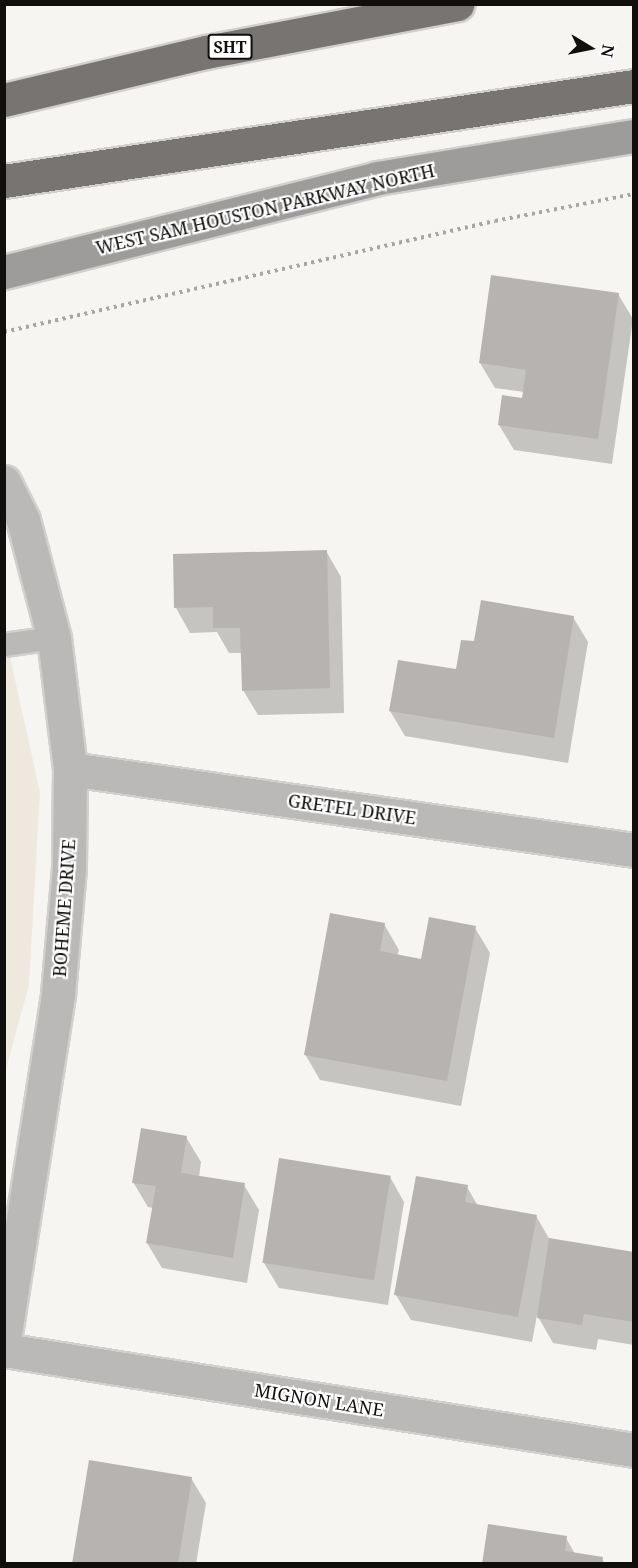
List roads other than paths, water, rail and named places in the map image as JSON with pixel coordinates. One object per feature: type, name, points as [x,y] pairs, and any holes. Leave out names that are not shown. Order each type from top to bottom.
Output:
[{"type":"highway","name":"SHT","points":[[4,100],[206,52],[457,4]]},
{"type":"highway","points":[[4,181],[633,86]]},
{"type":"main road","name":"WEST SAM HOUSTON PARKWAY NORTH","points":[[4,272],[376,178],[633,136]]},
{"type":"street","name":"BOHEME DRIVE","points":[[4,482],[23,520],[54,638],[70,769],[69,868],[58,995],[5,1338]]},
{"type":"street","name":"GRETEL DRIVE","points":[[70,769],[633,850]]},
{"type":"street","name":"MIGNON LANE","points":[[5,1338],[633,1450]]},
{"type":"lane","points":[[4,645],[54,638]]}]
